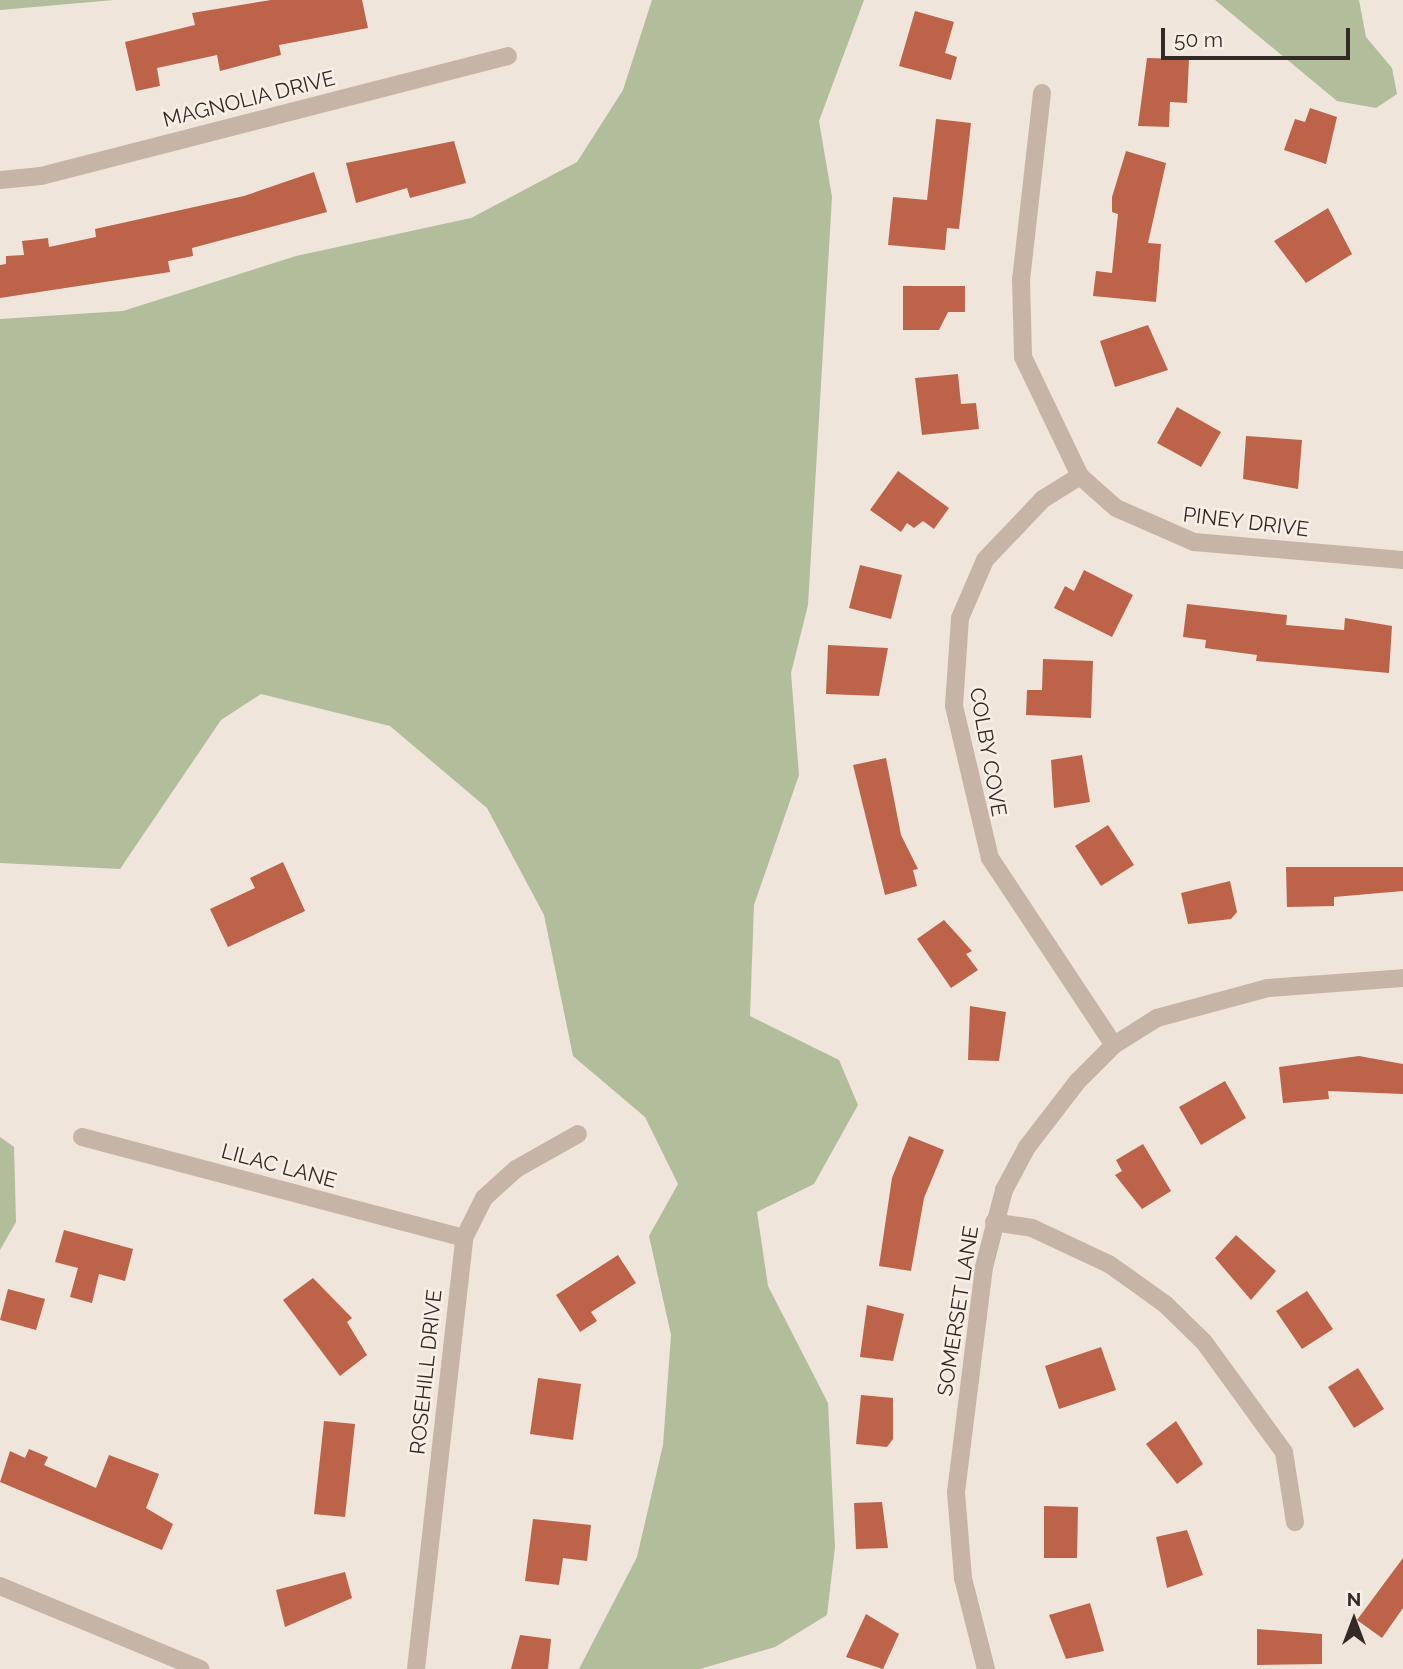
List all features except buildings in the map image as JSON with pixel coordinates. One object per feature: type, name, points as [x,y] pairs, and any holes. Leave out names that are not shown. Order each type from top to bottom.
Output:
[{"type":"street","name":"MAGNOLIA DRIVE","points":[[0,180],[41,176],[508,56]]},
{"type":"street","name":"PINEY DRIVE","points":[[1042,93],[1021,279],[1023,357],[1080,476],[1116,508],[1194,542],[1403,560]]},
{"type":"street","name":"COLBY COVE","points":[[1080,476],[1043,499],[985,560],[960,618],[953,694],[990,858],[1114,1045]]},
{"type":"street","name":"SOMERSET LANE","points":[[986,1669],[963,1578],[955,1513],[994,1222],[1027,1147],[1114,1045],[1157,1018],[1223,995],[1334,978],[1403,978]]},
{"type":"street","name":"ROSEHILL DRIVE","points":[[416,1669],[464,1238],[484,1198],[516,1169],[578,1134]]},
{"type":"street","name":"LILAC LANE","points":[[82,1137],[464,1238]]},
{"type":"street","points":[[994,1222],[1032,1228],[1101,1260],[1166,1304],[1235,1378],[1284,1452],[1294,1522]]},
{"type":"street","points":[[0,1586],[200,1669]]},
{"type":"green space","points":[[0,0],[114,0],[0,10]]},
{"type":"green space","points":[[652,0],[864,0],[819,121],[832,197],[808,605],[791,673],[799,775],[754,905],[750,1016],[839,1060],[858,1105],[814,1184],[757,1212],[768,1286],[828,1403],[835,1547],[827,1615],[775,1647],[700,1669],[579,1669],[637,1557],[663,1445],[671,1335],[649,1236],[678,1184],[645,1117],[573,1056],[544,915],[487,808],[390,726],[261,694],[221,720],[120,869],[0,863],[0,319],[123,311],[296,256],[471,218],[577,162],[623,90]]},
{"type":"green space","points":[[1215,0],[1359,0],[1366,37],[1392,68],[1397,94],[1376,108],[1337,101]]},
{"type":"green space","points":[[0,1137],[14,1147],[16,1222],[0,1250]]}]
